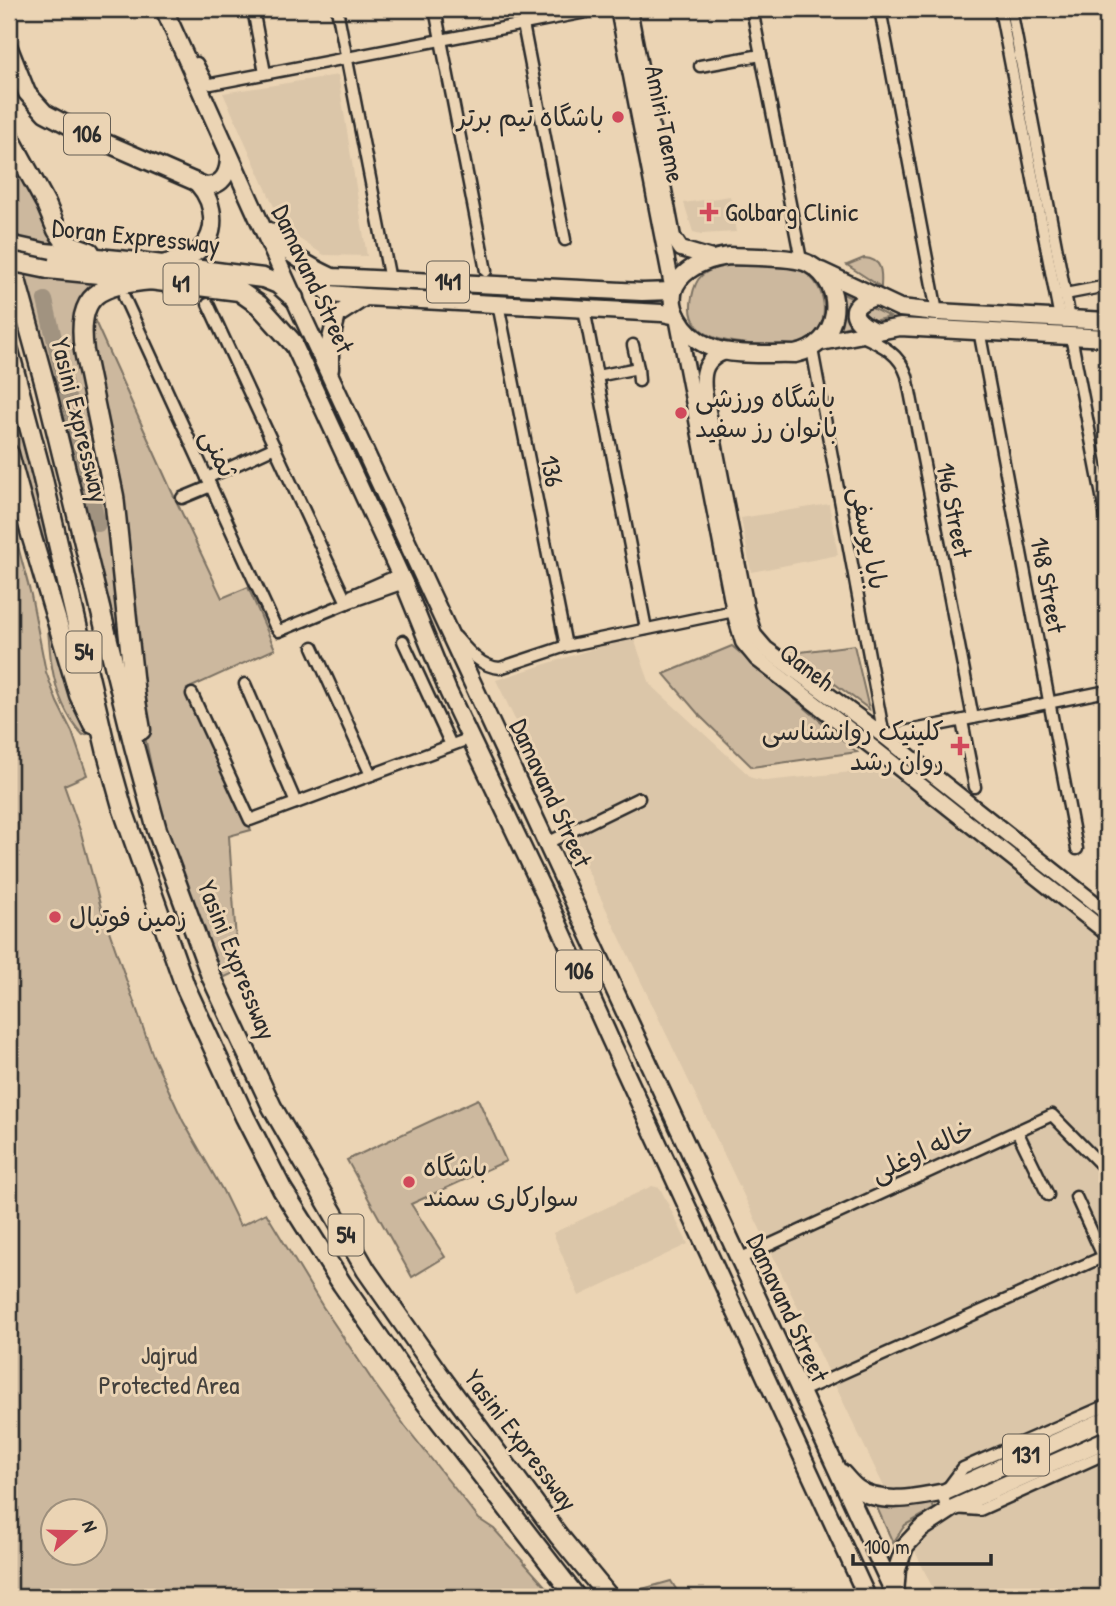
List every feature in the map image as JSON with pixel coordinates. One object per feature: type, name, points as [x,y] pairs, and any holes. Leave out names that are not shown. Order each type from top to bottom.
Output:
[{"type":"highway","points":[[9,136],[64,240],[113,261]]},
{"type":"highway","name":"Doran Expressway","points":[[9,245],[47,261],[152,280],[239,291],[259,305],[293,343]]},
{"type":"highway","name":"Yasini Expressway","points":[[9,254],[45,385],[157,830],[211,976],[272,1107],[366,1269],[438,1373],[558,1535],[608,1597]]},
{"type":"highway","name":"Doran Expressway","points":[[9,261],[139,262],[263,278],[278,284],[294,298]]},
{"type":"highway","points":[[152,280],[116,284],[99,292],[84,311],[81,331],[114,496],[135,695],[157,830]]},
{"type":"highway","name":"Yasini Expressway","points":[[9,351],[123,810],[185,986],[245,1118],[282,1189],[342,1284],[416,1390],[576,1597]]},
{"type":"highway","points":[[9,454],[79,695],[107,753]]},
{"type":"highway","points":[[584,1565],[623,1597]]},
{"type":"main road","name":"Damavand Street","points":[[164,9],[252,207],[895,1597]]},
{"type":"main road","name":"Amiri Taeme","points":[[618,9],[673,291]]},
{"type":"main road","name":"Amiri Taeme","points":[[629,9],[673,237],[681,249]]},
{"type":"main road","name":"106","points":[[9,48],[27,93],[45,113],[198,184]]},
{"type":"main road","points":[[198,184],[210,186],[220,182],[228,171],[229,153]]},
{"type":"main road","points":[[139,262],[163,264],[177,260],[197,252],[205,243],[211,233],[212,213],[209,198],[198,184]]},
{"type":"main road","name":"141","points":[[252,207],[290,254],[332,277],[642,292],[673,291]]},
{"type":"main road","points":[[668,263],[673,266],[683,264],[685,254],[681,249]]},
{"type":"main road","points":[[681,249],[712,258]]},
{"type":"main road","points":[[1107,321],[900,308],[801,260],[729,256],[712,258],[690,269],[673,291],[677,316],[688,332],[725,352],[795,354],[806,352],[817,345],[900,327],[1107,338]]},
{"type":"main road","points":[[817,345],[831,325],[835,303],[828,281],[818,269]]},
{"type":"main road","points":[[332,277],[325,280],[325,291],[330,294],[365,297]]},
{"type":"main road","points":[[330,375],[330,343],[337,315],[365,297]]},
{"type":"main road","name":"141","points":[[365,297],[677,316]]},
{"type":"main road","points":[[875,297],[857,304],[855,312],[857,321],[875,331]]},
{"type":"main road","name":"Qaneh","points":[[677,316],[734,611],[743,642],[757,659],[1107,933]]},
{"type":"main road","name":"Damavand Street","points":[[293,343],[402,579],[448,691],[554,914],[867,1597]]},
{"type":"main road","name":"Qaneh","points":[[725,352],[710,359],[703,381],[746,608],[754,635],[766,649],[884,736],[1107,913]]},
{"type":"main road","points":[[471,681],[461,678],[454,686],[470,725],[473,743]]},
{"type":"main road","name":"131","points":[[833,1464],[859,1490],[885,1499],[916,1498],[945,1492],[1107,1419]]},
{"type":"main road","name":"131","points":[[895,1597],[897,1569],[905,1546],[921,1529],[953,1508],[1107,1439]]},
{"type":"street","points":[[253,9],[265,73]]},
{"type":"street","points":[[337,9],[390,280]]},
{"type":"street","points":[[435,9],[486,271]]},
{"type":"street","points":[[520,9],[565,240]]},
{"type":"street","points":[[182,48],[192,55],[209,84],[602,9]]},
{"type":"street","points":[[752,9],[801,260]]},
{"type":"street","points":[[880,9],[937,312]]},
{"type":"street","points":[[1000,9],[1013,46]]},
{"type":"street","points":[[1011,9],[1013,46],[1065,319]]},
{"type":"street","points":[[700,66],[761,55]]},
{"type":"street","points":[[1061,294],[1107,286]]},
{"type":"street","name":"ثمنی","points":[[124,297],[275,626],[279,631],[346,601]]},
{"type":"street","points":[[208,304],[346,601],[402,579]]},
{"type":"street","name":"136","points":[[498,304],[566,646]]},
{"type":"street","points":[[584,309],[646,629]]},
{"type":"street","name":"148 Street","points":[[979,330],[1077,849]]},
{"type":"street","name":"146 Street","points":[[858,335],[894,354],[907,376],[967,719],[975,787]]},
{"type":"street","points":[[1071,336],[1107,522]]},
{"type":"street","points":[[633,345],[639,381]]},
{"type":"street","name":"بابا یوسفی","points":[[817,345],[884,736]]},
{"type":"street","points":[[597,376],[638,368]]},
{"type":"street","points":[[183,498],[275,447]]},
{"type":"street","points":[[446,626],[472,655],[491,668],[500,668],[566,646],[734,611]]},
{"type":"street","points":[[403,641],[451,745]]},
{"type":"street","points":[[313,647],[371,775]]},
{"type":"street","points":[[245,684],[296,803]]},
{"type":"street","points":[[876,750],[884,736],[1107,691]]},
{"type":"street","points":[[192,694],[250,820],[451,745],[473,743]]},
{"type":"street","points":[[547,843],[639,798]]},
{"type":"street","name":"خاله اوغلی","points":[[739,1259],[1052,1115],[1107,1171]]},
{"type":"street","points":[[1017,1130],[1048,1195]]},
{"type":"street","points":[[800,1392],[1105,1256],[1076,1197]]},
{"type":"street","points":[[1107,1405],[963,1468],[945,1492],[945,1504],[953,1508],[980,1510],[1107,1453]]},
{"type":"shaded area","points":[[338,75],[367,256],[324,255],[284,229],[223,93]]},
{"type":"shaded area","name":"Golbarg Clinic","points":[[730,196],[736,232],[693,232],[684,203]]},
{"type":"shaded area","points":[[829,504],[838,555],[751,572],[741,518]]},
{"type":"shaded area","points":[[633,636],[650,684],[752,778],[766,781],[871,770],[902,782],[1107,942],[1107,1597],[937,1597],[496,680]]},
{"type":"shaded area","points":[[652,1186],[660,1188],[688,1244],[579,1296],[553,1233]]},
{"type":"green space","points":[[9,142],[70,249],[16,243],[9,222]]},
{"type":"green space","points":[[864,258],[878,263],[881,287],[847,265]]},
{"type":"green space","points":[[723,265],[798,269],[819,287],[824,313],[821,326],[814,336],[804,343],[790,345],[742,343],[709,335],[698,327],[692,314],[692,297],[699,279],[706,272]]},
{"type":"green space","points":[[23,269],[126,280],[87,299],[101,443],[133,708],[66,428]]},
{"type":"green space","points":[[841,293],[890,317],[838,329],[842,312]]},
{"type":"green space","points":[[89,308],[222,598],[248,587],[275,649],[187,689],[251,830],[229,836],[238,971],[223,978],[193,905],[163,816],[145,737],[86,349]]},
{"type":"green space","points":[[9,389],[35,489],[74,659],[9,439]]},
{"type":"green space","points":[[9,468],[87,734],[83,735],[72,721],[56,685],[46,614]]},
{"type":"green space","name":"Jajrud Protected Area","points":[[9,513],[31,595],[46,672],[87,775],[64,785],[81,833],[101,908],[153,1056],[183,1121],[240,1226],[266,1213],[323,1307],[405,1426],[479,1519],[494,1529],[555,1597],[9,1597]]},
{"type":"green space","points":[[854,645],[869,709],[793,653]]},
{"type":"green space","points":[[732,646],[857,752],[752,767],[700,716],[664,674]]},
{"type":"green space","name":"باشگاه سوارکاری سمند","points":[[478,1099],[506,1161],[411,1204],[445,1257],[412,1277],[347,1160]]},
{"type":"green space","points":[[930,1499],[934,1509],[905,1525],[893,1543],[874,1501]]},
{"type":"green space","points":[[671,1581],[681,1597],[648,1597],[642,1589]]},
{"type":"waterway","points":[[45,300],[98,524]]},
{"type":"place","name":"باشگاه تیم برتر","points":[[618,117]]},
{"type":"place","name":"Golbarg Clinic","points":[[709,212]]},
{"type":"place","name":"باشگاه ورزشی بانوان رز سفید","points":[[681,413]]},
{"type":"place","name":"کلینیک روانشناسی روان رشد","points":[[960,746]]},
{"type":"place","name":"زمین فوتبال","points":[[55,917]]},
{"type":"place","name":"باشگاه سوارکاری سمند","points":[[409,1182]]}]
